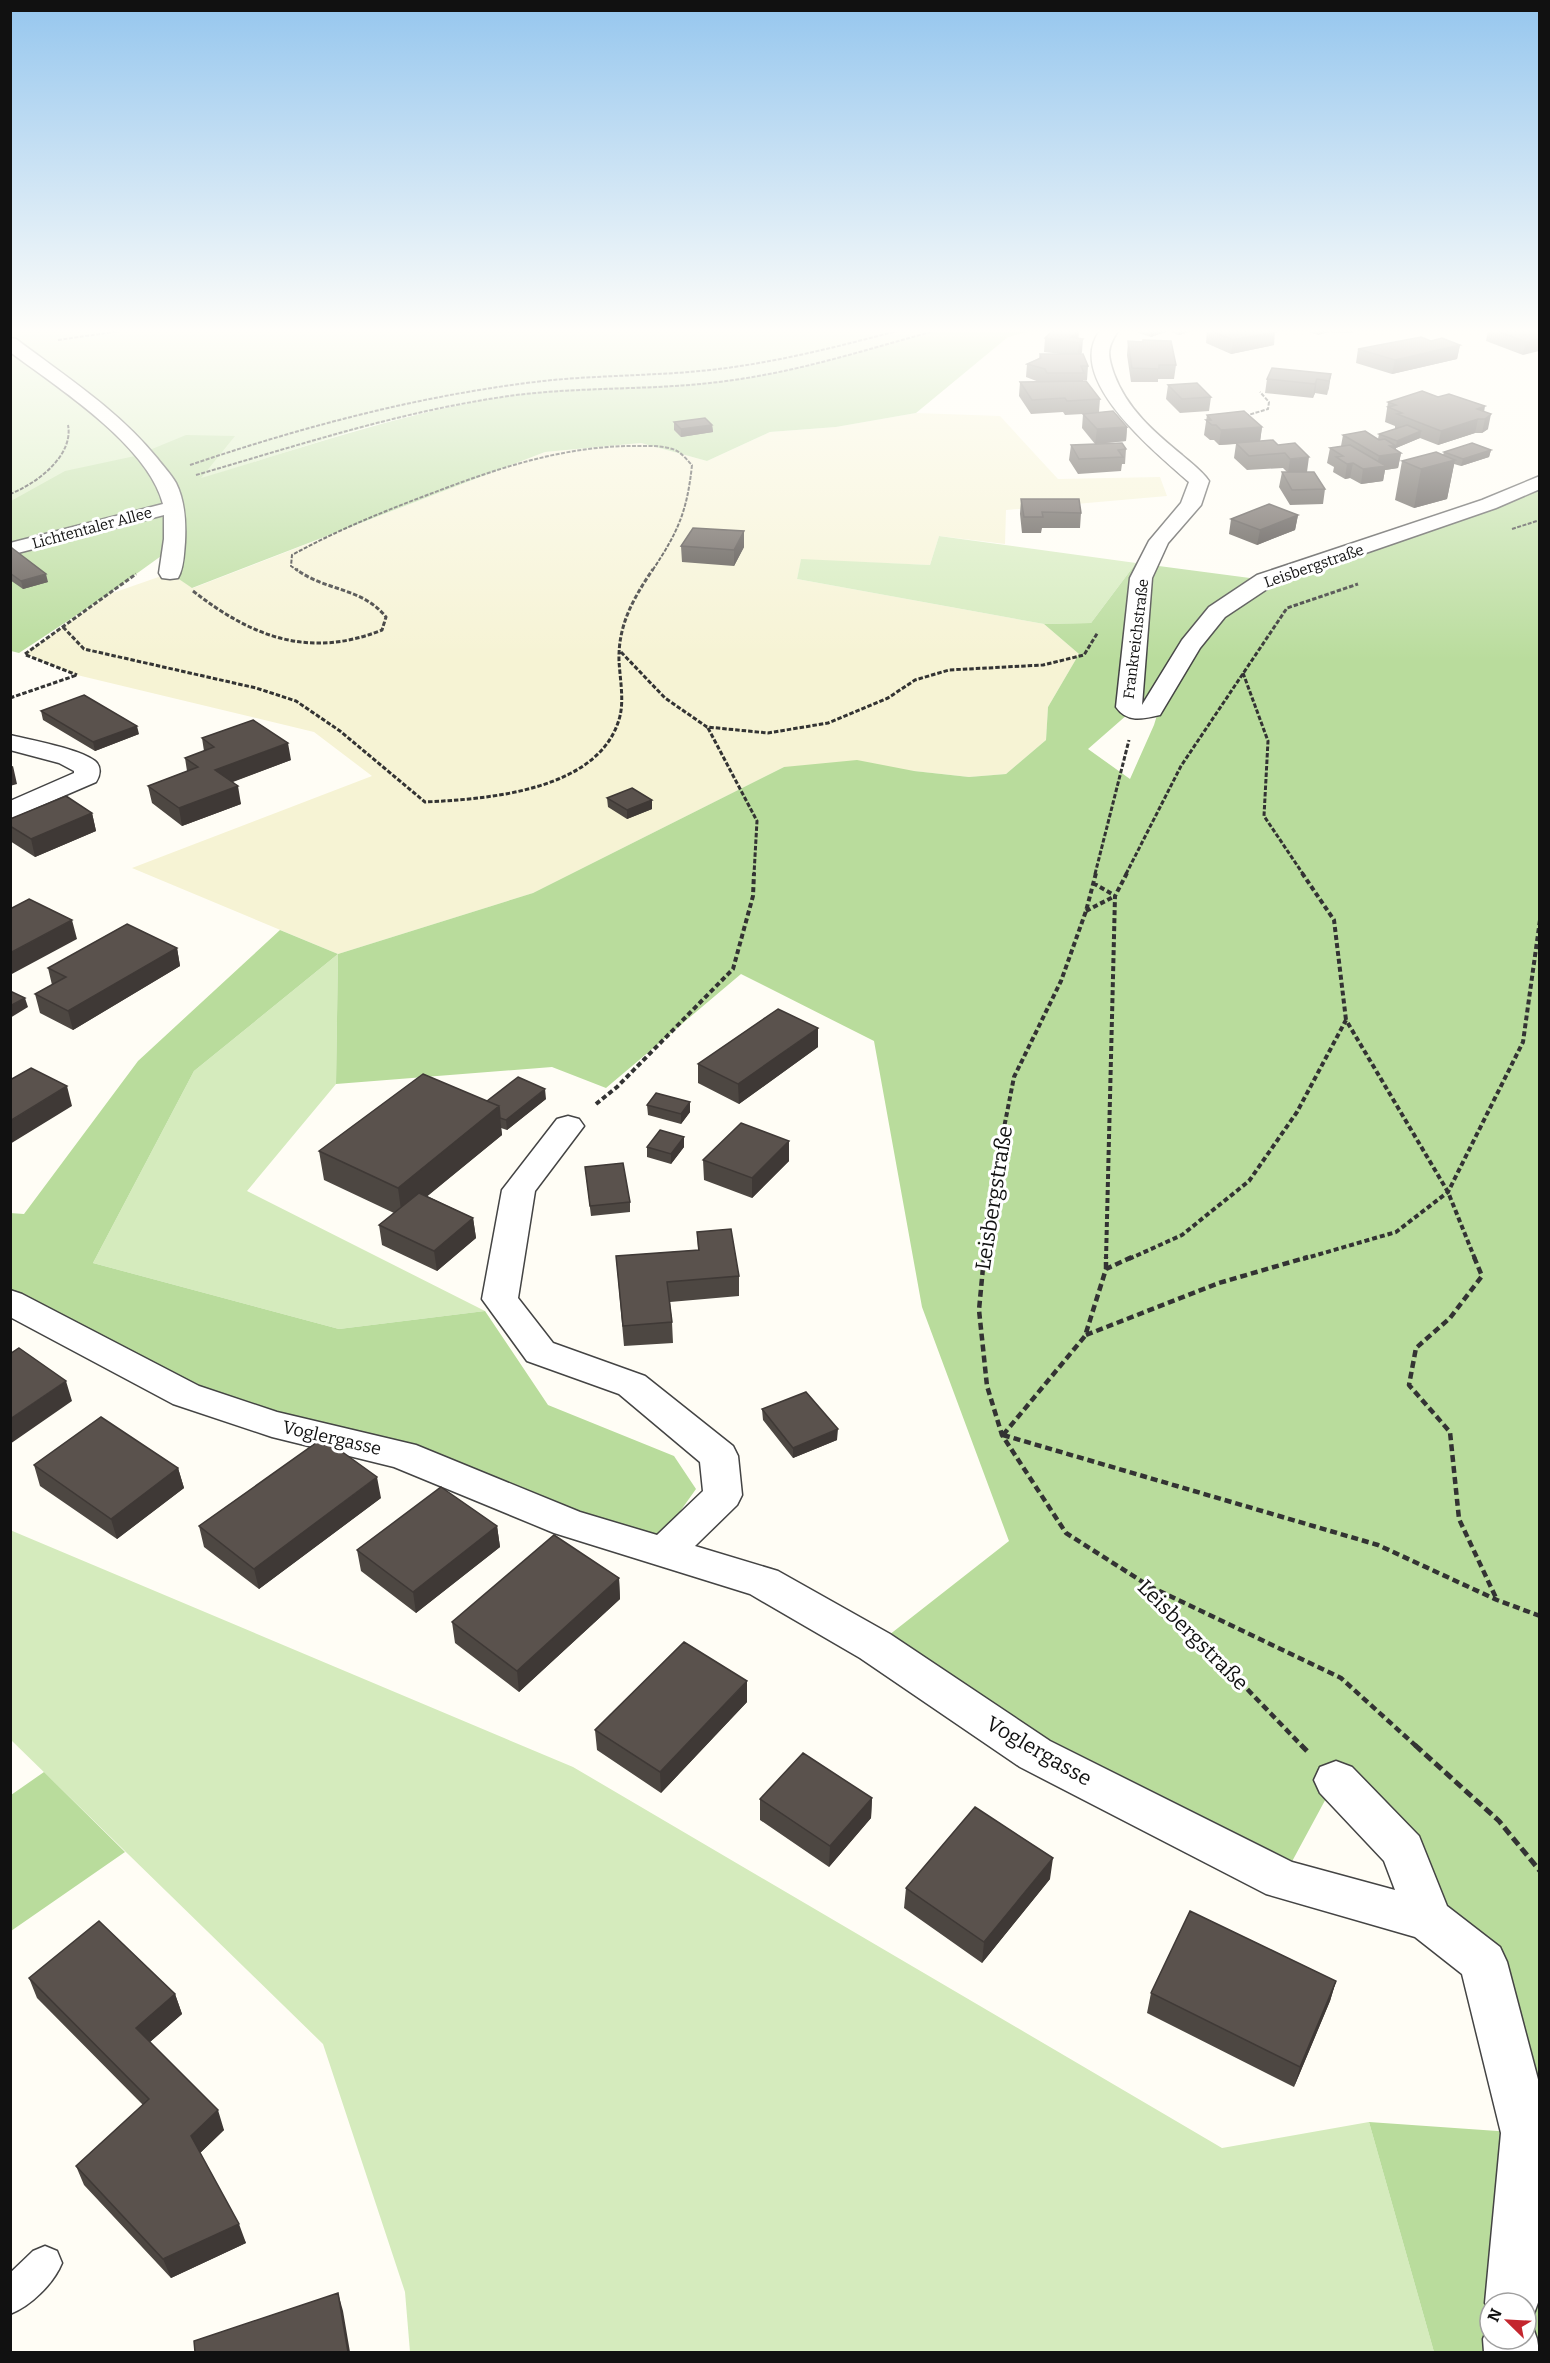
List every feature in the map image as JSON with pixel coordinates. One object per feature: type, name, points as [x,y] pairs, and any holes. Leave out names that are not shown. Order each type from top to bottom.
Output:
[{"type":"street","name":"Lichtentaler Allee","points":[[133,441],[164,480],[173,507],[176,545],[170,573]]},
{"type":"street","name":"Frankreichstraße","points":[[1138,713],[1128,707],[1141,578],[1159,542],[1191,505],[1199,481],[1153,441]]},
{"type":"street","name":"Leisbergstraße","points":[[1138,713],[1151,710],[1190,645],[1217,612],[1265,580],[1489,504],[1539,482]]},
{"type":"street","name":"Lichtentaler Allee","points":[[10,549],[173,507]]},
{"type":"street","points":[[10,742],[68,758],[87,767],[96,777],[10,811]]},
{"type":"street","points":[[568,1126],[519,1190],[500,1299],[540,1352],[632,1385],[719,1456],[723,1495],[664,1552]]},
{"type":"street","name":"Voglergasse","points":[[10,1302],[186,1395],[272,1424],[403,1455],[568,1523],[764,1582],[874,1646],[1035,1754],[1282,1880],[1429,1920]]},
{"type":"street","points":[[1336,1780],[1403,1850],[1429,1920],[1483,1962],[1526,2133],[1513,2291]]},
{"type":"lane","points":[[10,2297],[45,2263]]},
{"type":"path","points":[[10,494],[28,483],[66,450],[68,441]]},
{"type":"path","points":[[164,480],[263,441]]},
{"type":"path","points":[[164,480],[312,441]]},
{"type":"path","points":[[63,627],[84,649],[256,688],[296,701],[340,731],[425,802],[488,798],[528,789],[579,771],[606,747],[620,717],[621,630],[638,592],[680,526],[689,491],[692,465],[675,450],[625,445],[588,447],[561,453],[448,487],[357,522],[292,555],[291,566],[298,573],[379,605],[386,617],[382,630],[359,641],[327,645],[290,642],[230,618],[170,573]]},
{"type":"path","points":[[1509,531],[1539,520]]},
{"type":"path","points":[[10,698],[77,675],[25,654],[176,545]]},
{"type":"path","points":[[1362,582],[1287,608],[1181,766],[1115,896],[1106,1269],[1085,1336],[1040,1393],[1002,1435],[1378,1545],[1497,1600],[1539,1616]]},
{"type":"path","points":[[707,728],[768,733],[828,723],[888,698],[915,680],[949,670],[1043,665],[1083,655],[1102,624],[1113,619],[1136,619]]},
{"type":"path","points":[[568,1126],[617,1087],[733,969],[753,896],[756,821],[707,728],[665,698],[621,652]]},
{"type":"path","points":[[1243,672],[1268,741],[1264,816],[1334,920],[1346,1020],[1448,1192],[1482,1276],[1450,1318],[1416,1348],[1409,1385],[1450,1432],[1459,1520],[1497,1600]]},
{"type":"path","name":"Leisbergstraße","points":[[1130,736],[1086,911],[1061,981],[1014,1077],[988,1209],[979,1310],[987,1386],[1002,1435],[1066,1533],[1146,1584],[1336,1780]]},
{"type":"path","points":[[1093,883],[1115,896]]},
{"type":"path","points":[[1086,911],[1115,896]]},
{"type":"path","points":[[1085,1336],[1219,1284],[1396,1232],[1448,1192],[1523,1042],[1539,920]]},
{"type":"path","points":[[1106,1269],[1182,1235],[1249,1181],[1297,1112],[1346,1020]]},
{"type":"path","points":[[1146,1584],[1341,1678],[1499,1821],[1539,1871]]},
{"type":"shaded area","points":[[750,441],[1023,441],[1058,479],[1160,477],[1167,496],[1006,510],[1005,544],[939,536],[930,565],[801,560],[797,579],[1044,624],[1079,654],[1048,707],[1046,740],[1006,774],[969,777],[914,771],[784,767],[533,893],[338,954],[132,868],[372,776],[314,732],[77,675],[25,654],[107,595],[170,573],[193,588],[545,452],[641,443],[707,461]]},
{"type":"green space","points":[[11,441],[321,441],[202,478],[11,528]]},
{"type":"green space","points":[[171,441],[231,441],[201,478],[322,441],[750,441],[707,461],[641,443],[545,452],[192,588],[170,573],[175,546],[107,595],[19,653],[11,651],[11,501],[65,471],[135,456]]},
{"type":"green space","points":[[1539,482],[1539,2352],[1434,2352],[1369,2122],[1526,2133],[1483,1963],[1336,1780],[1282,1880],[875,1646],[1009,1541],[922,1307],[874,1041],[741,974],[606,1088],[552,1067],[336,1084],[338,954],[533,893],[784,767],[857,760],[914,771],[969,777],[1006,774],[1046,740],[1048,707],[1079,654],[1044,624],[1091,623],[1136,563],[1265,580]],"holes":[[[1166,686],[1154,725],[1130,779],[1088,749],[1128,714]]]},
{"type":"green space","points":[[939,536],[1136,563],[1091,623],[1044,624],[797,579],[801,559],[930,565]]},
{"type":"green space","points":[[280,930],[338,954],[194,1071],[93,1263],[339,1329],[485,1311],[548,1405],[674,1456],[696,1489],[659,1541],[186,1395],[11,1301],[10,1213],[24,1214],[138,1061]]},
{"type":"green space","points":[[338,954],[336,1084],[247,1191],[485,1311],[339,1329],[93,1263],[194,1071]]},
{"type":"green space","points":[[10,1530],[573,1767],[1222,2148],[1369,2122],[1434,2352],[410,2352],[405,2292],[323,2044],[11,1740]]},
{"type":"green space","points":[[44,1772],[125,1852],[11,1931],[11,1795]]},
{"type":"building","points":[[1274,441],[1278,445],[1295,443],[1309,457],[1290,459],[1285,453],[1249,456],[1236,443]]},
{"type":"building","points":[[1354,441],[1389,441],[1396,446],[1390,446],[1401,453],[1379,456]]},
{"type":"building","points":[[1122,443],[1126,449],[1118,450],[1123,457],[1079,459],[1071,445]]},
{"type":"building","points":[[1472,443],[1491,450],[1463,459],[1444,452]]},
{"type":"building","points":[[1350,445],[1386,466],[1363,469],[1353,463],[1347,464],[1336,457],[1343,456],[1330,448]]},
{"type":"building","points":[[1436,452],[1455,460],[1421,469],[1402,461]]},
{"type":"building","points":[[1282,472],[1314,472],[1325,489],[1292,490]]},
{"type":"building","points":[[1021,499],[1079,499],[1081,513],[1042,512],[1043,517],[1024,517]]},
{"type":"building","points":[[1269,504],[1298,515],[1260,530],[1231,519]]},
{"type":"building","points":[[693,528],[744,531],[734,550],[681,546]]},
{"type":"building","points":[[12,548],[46,574],[21,581],[10,573],[10,549]]},
{"type":"building","points":[[84,695],[137,726],[93,742],[41,711]]},
{"type":"building","points":[[253,720],[288,743],[215,770],[238,786],[179,808],[148,786],[198,767],[185,758],[214,747],[202,738]]},
{"type":"building","points":[[632,788],[652,800],[627,810],[607,798]]},
{"type":"building","points":[[66,796],[92,813],[31,839],[10,826],[10,819]]},
{"type":"building","points":[[29,899],[72,920],[10,953],[10,909]]},
{"type":"building","points":[[127,924],[177,948],[68,1011],[35,994],[66,977],[48,968]]},
{"type":"building","points":[[10,991],[25,998],[10,1006]]},
{"type":"building","points":[[778,1009],[818,1028],[738,1084],[698,1064]]},
{"type":"building","points":[[31,1068],[67,1086],[10,1121],[10,1080]]},
{"type":"building","points":[[423,1074],[499,1106],[398,1188],[319,1151]]},
{"type":"building","points":[[518,1077],[545,1089],[506,1120],[500,1118],[499,1106],[487,1101]]},
{"type":"building","points":[[656,1093],[690,1102],[681,1114],[647,1105]]},
{"type":"building","points":[[741,1123],[789,1141],[752,1178],[703,1160]]},
{"type":"building","points":[[660,1130],[684,1137],[671,1154],[647,1147]]},
{"type":"building","points":[[623,1163],[630,1202],[590,1206],[585,1167]]},
{"type":"building","points":[[419,1193],[473,1218],[434,1251],[379,1225]]},
{"type":"building","points":[[731,1229],[739,1276],[667,1282],[672,1322],[623,1326],[616,1256],[699,1250],[697,1232]]},
{"type":"building","points":[[19,1348],[66,1381],[10,1419],[10,1354]]},
{"type":"building","points":[[806,1392],[838,1429],[793,1448],[762,1409]]},
{"type":"building","points":[[101,1417],[178,1468],[111,1519],[34,1465]]},
{"type":"building","points":[[323,1438],[377,1477],[254,1569],[199,1526]]},
{"type":"building","points":[[441,1487],[497,1526],[413,1592],[357,1550]]},
{"type":"building","points":[[554,1535],[619,1578],[517,1671],[452,1622]]},
{"type":"building","points":[[684,1642],[747,1681],[660,1772],[595,1730]]},
{"type":"building","points":[[803,1753],[872,1798],[830,1846],[760,1799]]},
{"type":"building","points":[[975,1807],[1053,1858],[984,1942],[906,1888]]},
{"type":"building","points":[[1190,1911],[1336,1981],[1300,2067],[1151,1993]]},
{"type":"building","points":[[99,1921],[175,1994],[136,2028],[218,2110],[191,2136],[239,2224],[163,2259],[76,2166],[149,2099],[29,1978]]},
{"type":"building","points":[[338,2293],[348,2352],[195,2352],[194,2341]]}]
